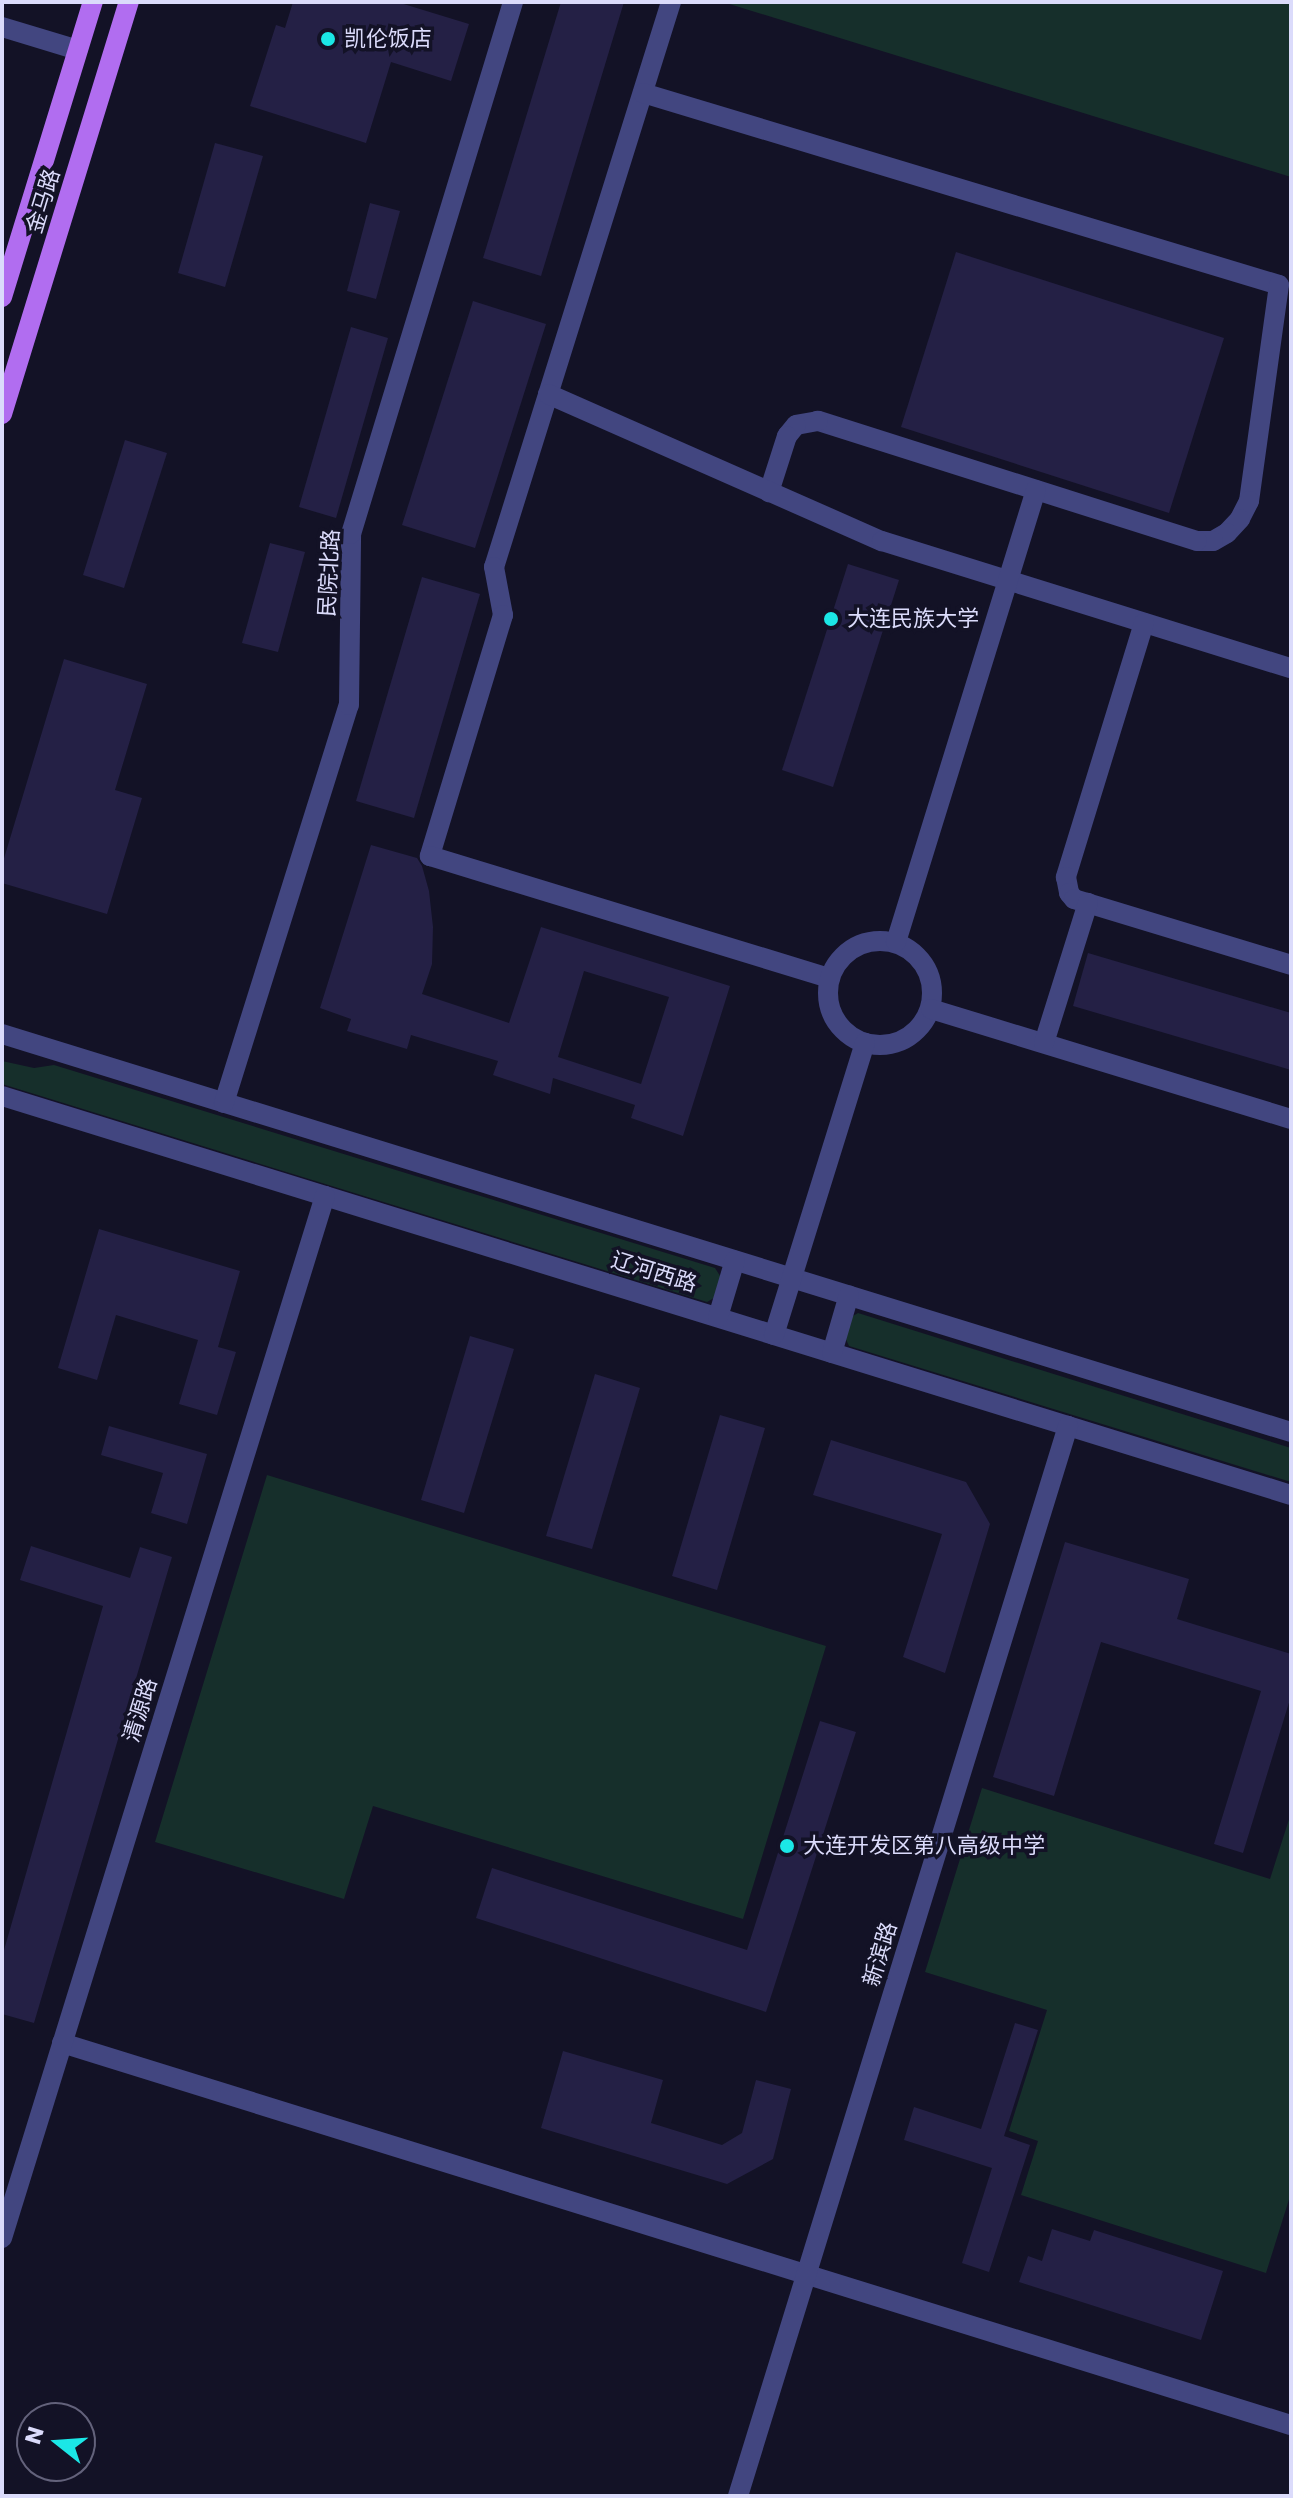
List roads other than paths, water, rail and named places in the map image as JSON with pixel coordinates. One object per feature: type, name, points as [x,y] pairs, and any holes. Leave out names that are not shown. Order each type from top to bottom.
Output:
[{"type":"main road","name":"金马路","points":[[2,297],[93,2]]},
{"type":"main road","name":"金马路","points":[[2,414],[129,2]]},
{"type":"street","name":"民院北路","points":[[224,1103],[349,705],[351,534],[513,2]]},
{"type":"street","points":[[671,2],[494,567],[503,615],[430,856],[830,978]]},
{"type":"street","points":[[2,27],[78,50]]},
{"type":"street","points":[[643,93],[1279,285],[1249,501],[1240,519],[1227,533],[1213,541],[1197,541],[818,421],[796,425],[787,436],[769,492]]},
{"type":"street","points":[[548,394],[882,541],[1291,668]]},
{"type":"street","points":[[896,942],[1036,490]]},
{"type":"street","points":[[1144,623],[1066,877],[1069,893],[1088,903],[1291,965]]},
{"type":"street","points":[[1044,1043],[1088,903]]},
{"type":"street","points":[[879,940],[896,942],[917,955],[930,976],[931,1009],[922,1025],[909,1037],[892,1044],[865,1043],[842,1029],[832,1014],[828,996],[830,978],[848,951],[879,940]]},
{"type":"street","points":[[931,1009],[1291,1119]]},
{"type":"street","name":"辽河西路","points":[[2,1034],[1291,1432]]},
{"type":"street","points":[[774,1335],[865,1043]]},
{"type":"street","name":"辽河西路","points":[[2,1096],[1291,1495]]},
{"type":"street","name":"清源路","points":[[2,2238],[325,1196]]},
{"type":"street","points":[[718,1317],[735,1260]]},
{"type":"street","points":[[832,1353],[849,1295]]},
{"type":"street","name":"新滨路","points":[[738,2496],[1068,1426]]},
{"type":"street","points":[[62,2043],[1291,2425]]},
{"type":"place","name":"凯伦饭店","points":[[328,39]]},
{"type":"place","name":"大连民族大学","points":[[831,619]]},
{"type":"place","name":"大连开发区第八高级中学","points":[[787,1846]]}]
